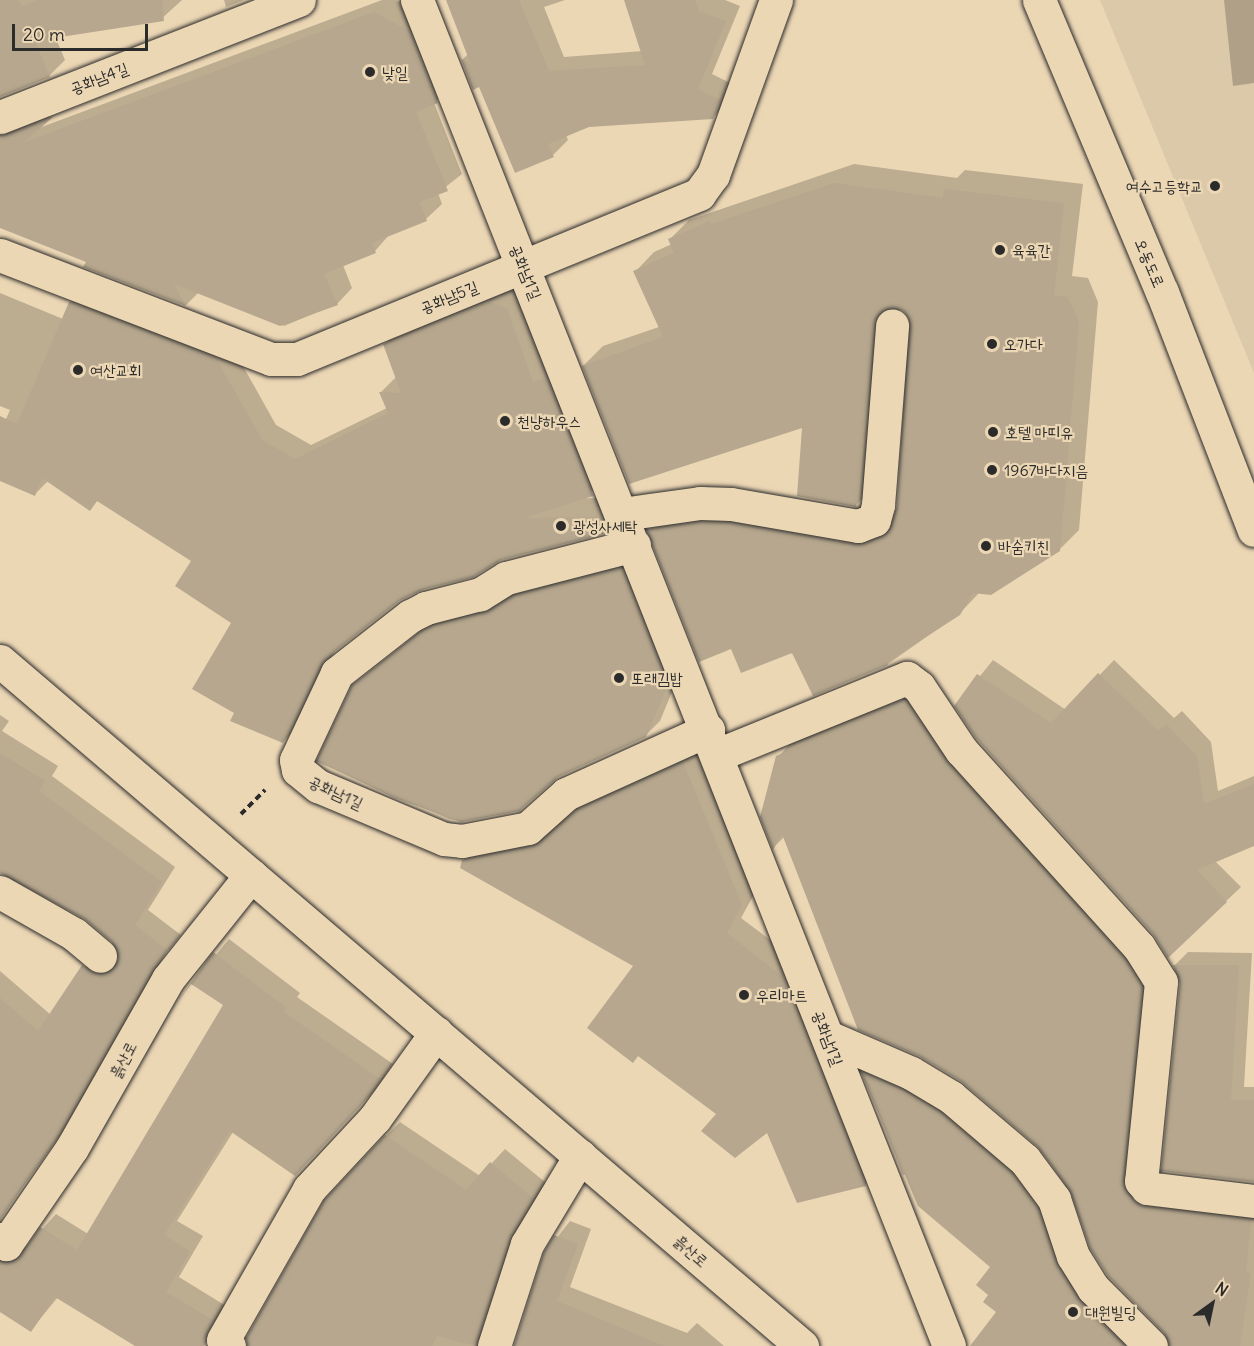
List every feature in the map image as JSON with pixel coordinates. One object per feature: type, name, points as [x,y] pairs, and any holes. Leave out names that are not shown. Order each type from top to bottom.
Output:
[{"type":"street","name":"공화남4길","points":[[0,117],[298,0]]},
{"type":"street","name":"공화남1길","points":[[417,0],[713,743],[949,1346]]},
{"type":"street","name":"공화남5길","points":[[0,255],[280,362],[297,359],[685,203],[705,190],[776,0]]},
{"type":"street","name":"오동도로","points":[[1039,0],[1162,292],[1254,530]]},
{"type":"street","points":[[622,514],[700,503],[731,504],[858,526],[874,520],[878,505],[892,326]]},
{"type":"street","name":"공화남1길","points":[[634,545],[506,578],[480,594],[426,608],[410,616],[337,673],[296,760],[298,770],[318,786],[444,839],[462,841],[528,828],[566,794],[713,743]]},
{"type":"street","name":"흙산로","points":[[0,661],[802,1346]]},
{"type":"street","points":[[713,743],[907,678],[919,687],[961,750],[1139,947],[1161,982],[1141,1180],[1147,1188],[1254,1201]]},
{"type":"street","name":"흙산로","points":[[0,1239],[6,1244],[72,1148],[168,979],[251,875]]},
{"type":"street","points":[[0,892],[74,934],[100,956]]},
{"type":"street","points":[[229,1346],[223,1340],[309,1189],[375,1118],[436,1033]]},
{"type":"street","points":[[828,1037],[911,1073],[951,1097],[1025,1160],[1054,1199],[1073,1257],[1093,1288],[1152,1346]]},
{"type":"street","points":[[494,1346],[527,1244],[580,1156]]},
{"type":"shaded area","name":"여수고등학교","points":[[1100,0],[1254,0],[1254,373]]},
{"type":"building","points":[[0,0],[19,0],[22,6],[37,0],[162,0],[164,21],[35,41],[50,77],[0,97]]},
{"type":"building","points":[[446,0],[519,0],[549,71],[645,65],[624,0],[695,0],[699,11],[726,21],[698,89],[720,100],[713,119],[589,127],[548,144],[554,157],[515,173],[479,87],[473,90],[461,59],[471,65]]},
{"type":"building","points":[[374,12],[409,31],[438,103],[416,112],[448,191],[419,202],[427,221],[372,243],[376,253],[324,274],[338,305],[280,326],[174,284],[186,306],[83,267],[86,262],[0,228],[0,135],[54,116],[25,142]]},
{"type":"building","points":[[834,183],[943,198],[944,189],[1064,203],[1054,295],[1068,297],[1079,322],[1060,551],[991,595],[973,593],[960,615],[887,662],[888,665],[813,696],[792,653],[741,673],[731,649],[699,662],[646,529],[701,522],[729,523],[855,544],[887,533],[897,506],[909,317],[902,310],[884,309],[873,324],[856,507],[797,496],[802,428],[629,484],[582,366],[663,337],[633,271],[674,253],[668,239],[710,221],[711,224]]},
{"type":"building","points":[[69,302],[216,358],[262,440],[295,459],[388,413],[379,392],[401,393],[383,344],[490,302],[507,309],[533,382],[546,378],[593,496],[524,518],[601,517],[607,533],[501,560],[473,577],[421,590],[399,601],[325,659],[283,743],[230,721],[234,713],[192,689],[231,623],[175,586],[191,561],[97,501],[90,511],[42,478],[35,496],[0,481],[0,416],[17,424]]},
{"type":"building","points":[[621,568],[668,685],[646,737],[558,777],[519,811],[461,822],[395,798],[316,761],[352,685],[420,632],[485,612],[513,595]]},
{"type":"building","points":[[1098,673],[1159,731],[1166,724],[1197,756],[1204,804],[1254,784],[1254,846],[1197,870],[1227,902],[1168,958],[1153,934],[976,738],[954,706],[977,674],[1051,723]]},
{"type":"building","points":[[904,699],[947,762],[1124,958],[1142,987],[1123,1186],[1133,1200],[1145,1207],[1251,1220],[1246,1273],[1251,1273],[1240,1346],[1169,1346],[1164,1333],[1108,1276],[1090,1248],[1069,1188],[1037,1146],[961,1081],[919,1056],[858,1030],[782,834],[773,850],[760,817],[776,756]]},
{"type":"building","points":[[0,753],[45,781],[39,791],[162,882],[135,925],[167,950],[152,970],[56,1138],[0,1220],[0,998],[38,1031],[82,965],[96,974],[106,974],[118,959],[112,942],[86,920],[0,873]]},
{"type":"building","points":[[683,762],[742,905],[727,933],[782,976],[866,1186],[797,1203],[767,1133],[735,1158],[701,1131],[716,1114],[638,1056],[633,1063],[587,1028],[633,966],[460,868],[462,860],[532,846],[576,810]]},
{"type":"building","points":[[213,952],[287,1008],[284,1012],[380,1079],[360,1106],[295,1176],[230,1131],[164,1235],[190,1251],[166,1292],[213,1320],[201,1346],[135,1346],[55,1297],[31,1332],[0,1312],[0,1261],[13,1261],[21,1255],[40,1227],[77,1250],[223,1005],[191,984],[176,1004]]},
{"type":"building","points":[[1173,965],[1239,965],[1231,1100],[1254,1100],[1254,1182],[1161,1171],[1180,984]]},
{"type":"building","points":[[861,1072],[940,1112],[1011,1173],[1037,1208],[1055,1262],[1077,1298],[1124,1346],[970,1346],[996,1312],[983,1302],[988,1295],[976,1285],[990,1267],[918,1206]]},
{"type":"building","points":[[385,1135],[466,1190],[490,1162],[533,1198],[509,1238],[476,1346],[437,1336],[432,1346],[247,1346],[246,1338],[324,1200]]},
{"type":"building","points":[[554,1235],[578,1244],[557,1301],[664,1346],[514,1346],[544,1252]]},
{"type":"place","name":"낮일","points":[[370,72]]},
{"type":"place","name":"여수고등학교","points":[[1215,186]]},
{"type":"place","name":"육육간","points":[[1000,250]]},
{"type":"place","name":"오가다","points":[[992,344]]},
{"type":"place","name":"여산교회","points":[[78,370]]},
{"type":"place","name":"천냥하우스","points":[[505,421]]},
{"type":"place","name":"호텔 마띠유","points":[[993,432]]},
{"type":"place","name":"1967바다지음","points":[[992,470]]},
{"type":"place","name":"광성사세탁","points":[[561,526]]},
{"type":"place","name":"바숨키친","points":[[986,546]]},
{"type":"place","name":"또래김밥","points":[[619,678]]},
{"type":"place","name":"우리마트","points":[[744,995]]},
{"type":"place","name":"대원빌딩","points":[[1073,1312]]}]
